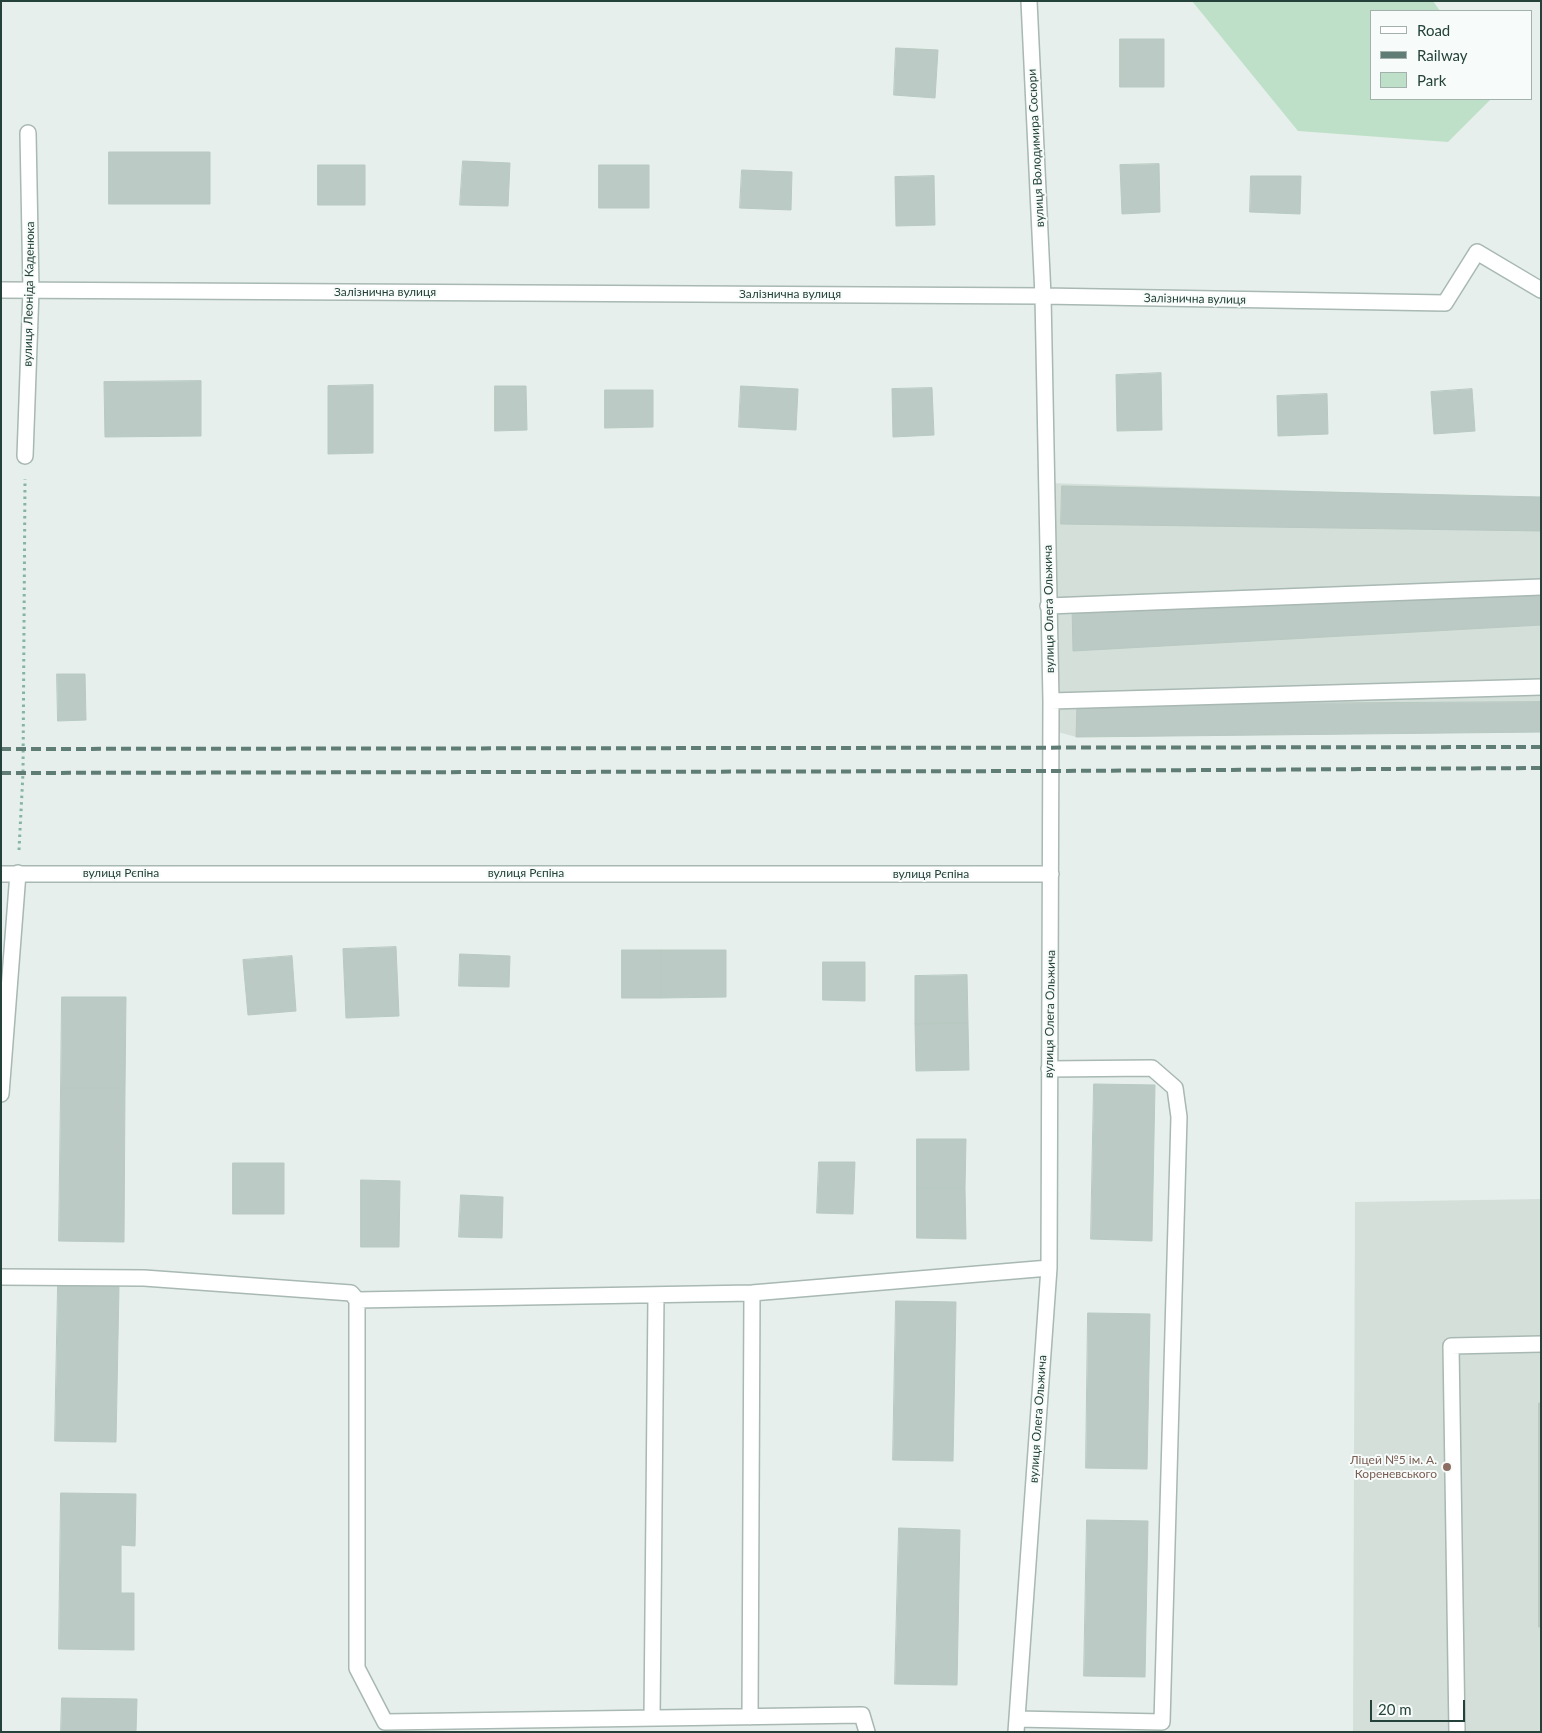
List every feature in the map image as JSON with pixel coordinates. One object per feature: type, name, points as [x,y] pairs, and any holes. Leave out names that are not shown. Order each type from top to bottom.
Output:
[{"type":"street","name":"вулиця Володимира Сосюри","points":[[1029,1],[1043,296]]},
{"type":"street","name":"вулиця Леоніда Каденюка","points":[[25,456],[31,290],[28,133]]},
{"type":"street","name":"Залізнична вулиця","points":[[1,290],[1043,296],[1445,303],[1477,252],[1541,290]]},
{"type":"street","name":"вулиця Олега Ольжича","points":[[1017,1725],[1049,1268],[1051,701],[1043,296]]},
{"type":"street","points":[[1048,606],[1541,587]]},
{"type":"street","points":[[1051,701],[1541,687]]},
{"type":"street","points":[[1,1094],[18,873]]},
{"type":"street","name":"вулиця Рєпіна","points":[[1,874],[1051,874]]},
{"type":"street","points":[[1017,1725],[1165,1727],[1179,1117],[1175,1088],[1152,1068],[1049,1070]]},
{"type":"street","points":[[358,1300],[752,1293],[1049,1268]]},
{"type":"street","points":[[1,1276],[144,1278],[351,1293],[358,1300],[357,1668],[385,1722],[862,1715],[867,1732]]},
{"type":"street","points":[[750,1716],[752,1293]]},
{"type":"street","points":[[652,1718],[656,1295]]},
{"type":"street","points":[[1457,1732],[1451,1346],[1541,1344]]},
{"type":"path","points":[[18,873],[22,772],[25,456]]},
{"type":"shaded area","points":[[1048,483],[1541,498],[1541,732],[1076,737],[1058,732]]},
{"type":"shaded area","name":"Ліцей №5 ім. А. Кореневського","points":[[1541,1199],[1541,1732],[1353,1732],[1355,1202]]},
{"type":"green space","points":[[1192,1],[1433,1],[1439,10],[1370,10],[1370,100],[1490,100],[1448,142],[1298,131]]},
{"type":"building","points":[[1120,39],[1164,39],[1164,87],[1120,87]]},
{"type":"building","points":[[896,48],[938,50],[935,98],[894,95]]},
{"type":"building","points":[[109,152],[210,152],[210,204],[109,204]]},
{"type":"building","points":[[463,161],[510,163],[508,206],[460,205]]},
{"type":"building","points":[[1159,164],[1160,212],[1122,214],[1120,165]]},
{"type":"building","points":[[318,165],[365,165],[365,205],[318,205]]},
{"type":"building","points":[[599,165],[649,165],[649,208],[599,208]]},
{"type":"building","points":[[742,170],[792,172],[791,210],[740,208]]},
{"type":"building","points":[[934,176],[935,225],[896,226],[895,177]]},
{"type":"building","points":[[1251,176],[1301,176],[1300,214],[1250,212]]},
{"type":"building","points":[[1161,373],[1162,430],[1117,431],[1116,375]]},
{"type":"building","points":[[201,381],[201,436],[105,437],[104,382]]},
{"type":"building","points":[[373,385],[373,453],[328,454],[328,386]]},
{"type":"building","points":[[495,386],[526,386],[527,430],[495,431]]},
{"type":"building","points":[[741,386],[798,389],[796,430],[739,427]]},
{"type":"building","points":[[932,388],[934,435],[893,437],[892,389]]},
{"type":"building","points":[[1472,389],[1475,431],[1434,434],[1431,392]]},
{"type":"building","points":[[605,390],[653,390],[653,427],[605,428]]},
{"type":"building","points":[[1327,394],[1328,434],[1278,436],[1277,396]]},
{"type":"building","points":[[1062,486],[1541,497],[1541,531],[1061,524]]},
{"type":"building","points":[[1541,589],[1541,625],[1073,651],[1072,605]]},
{"type":"building","points":[[57,674],[85,674],[86,720],[58,721]]},
{"type":"building","points":[[1541,702],[1541,732],[1076,737],[1077,705]]},
{"type":"building","points":[[396,947],[399,1016],[346,1018],[343,949]]},
{"type":"building","points":[[622,950],[661,950],[661,998],[622,998]]},
{"type":"building","points":[[661,950],[726,950],[726,997],[661,998]]},
{"type":"building","points":[[460,954],[510,956],[509,987],[459,986]]},
{"type":"building","points":[[292,956],[296,1011],[248,1015],[243,960]]},
{"type":"building","points":[[823,962],[865,962],[865,1001],[823,1000]]},
{"type":"building","points":[[967,975],[968,1023],[915,1024],[915,976]]},
{"type":"building","points":[[62,997],[126,997],[125,1088],[61,1088]]},
{"type":"building","points":[[968,1023],[969,1070],[916,1071],[915,1024]]},
{"type":"building","points":[[1094,1084],[1155,1085],[1152,1241],[1091,1239]]},
{"type":"building","points":[[61,1088],[125,1088],[124,1242],[59,1241]]},
{"type":"building","points":[[917,1139],[966,1139],[965,1188],[917,1188]]},
{"type":"building","points":[[819,1162],[855,1162],[853,1214],[817,1213]]},
{"type":"building","points":[[233,1163],[284,1163],[284,1214],[233,1214]]},
{"type":"building","points":[[361,1180],[400,1181],[399,1247],[361,1247]]},
{"type":"building","points":[[917,1188],[965,1188],[966,1239],[917,1238]]},
{"type":"building","points":[[461,1195],[503,1197],[502,1238],[459,1237]]},
{"type":"building","points":[[58,1285],[119,1286],[116,1442],[55,1441]]},
{"type":"building","points":[[896,1301],[956,1302],[953,1461],[893,1460]]},
{"type":"building","points":[[1088,1313],[1150,1314],[1147,1469],[1086,1468]]},
{"type":"building","points":[[1539,1403],[1541,1403],[1541,1627],[1539,1627]]},
{"type":"building","points":[[61,1493],[136,1494],[135,1546],[121,1545],[121,1593],[134,1593],[134,1650],[59,1649]]},
{"type":"building","points":[[1087,1520],[1148,1521],[1145,1677],[1084,1676]]},
{"type":"building","points":[[899,1528],[960,1530],[957,1685],[895,1684]]},
{"type":"building","points":[[62,1698],[137,1699],[136,1732],[61,1732]]},
{"type":"railway","points":[[1,749],[1541,747]]},
{"type":"railway","points":[[1,773],[1541,768]]},
{"type":"place","name":"Ліцей №5 ім. А. Кореневського","points":[[1447,1467]]}]
